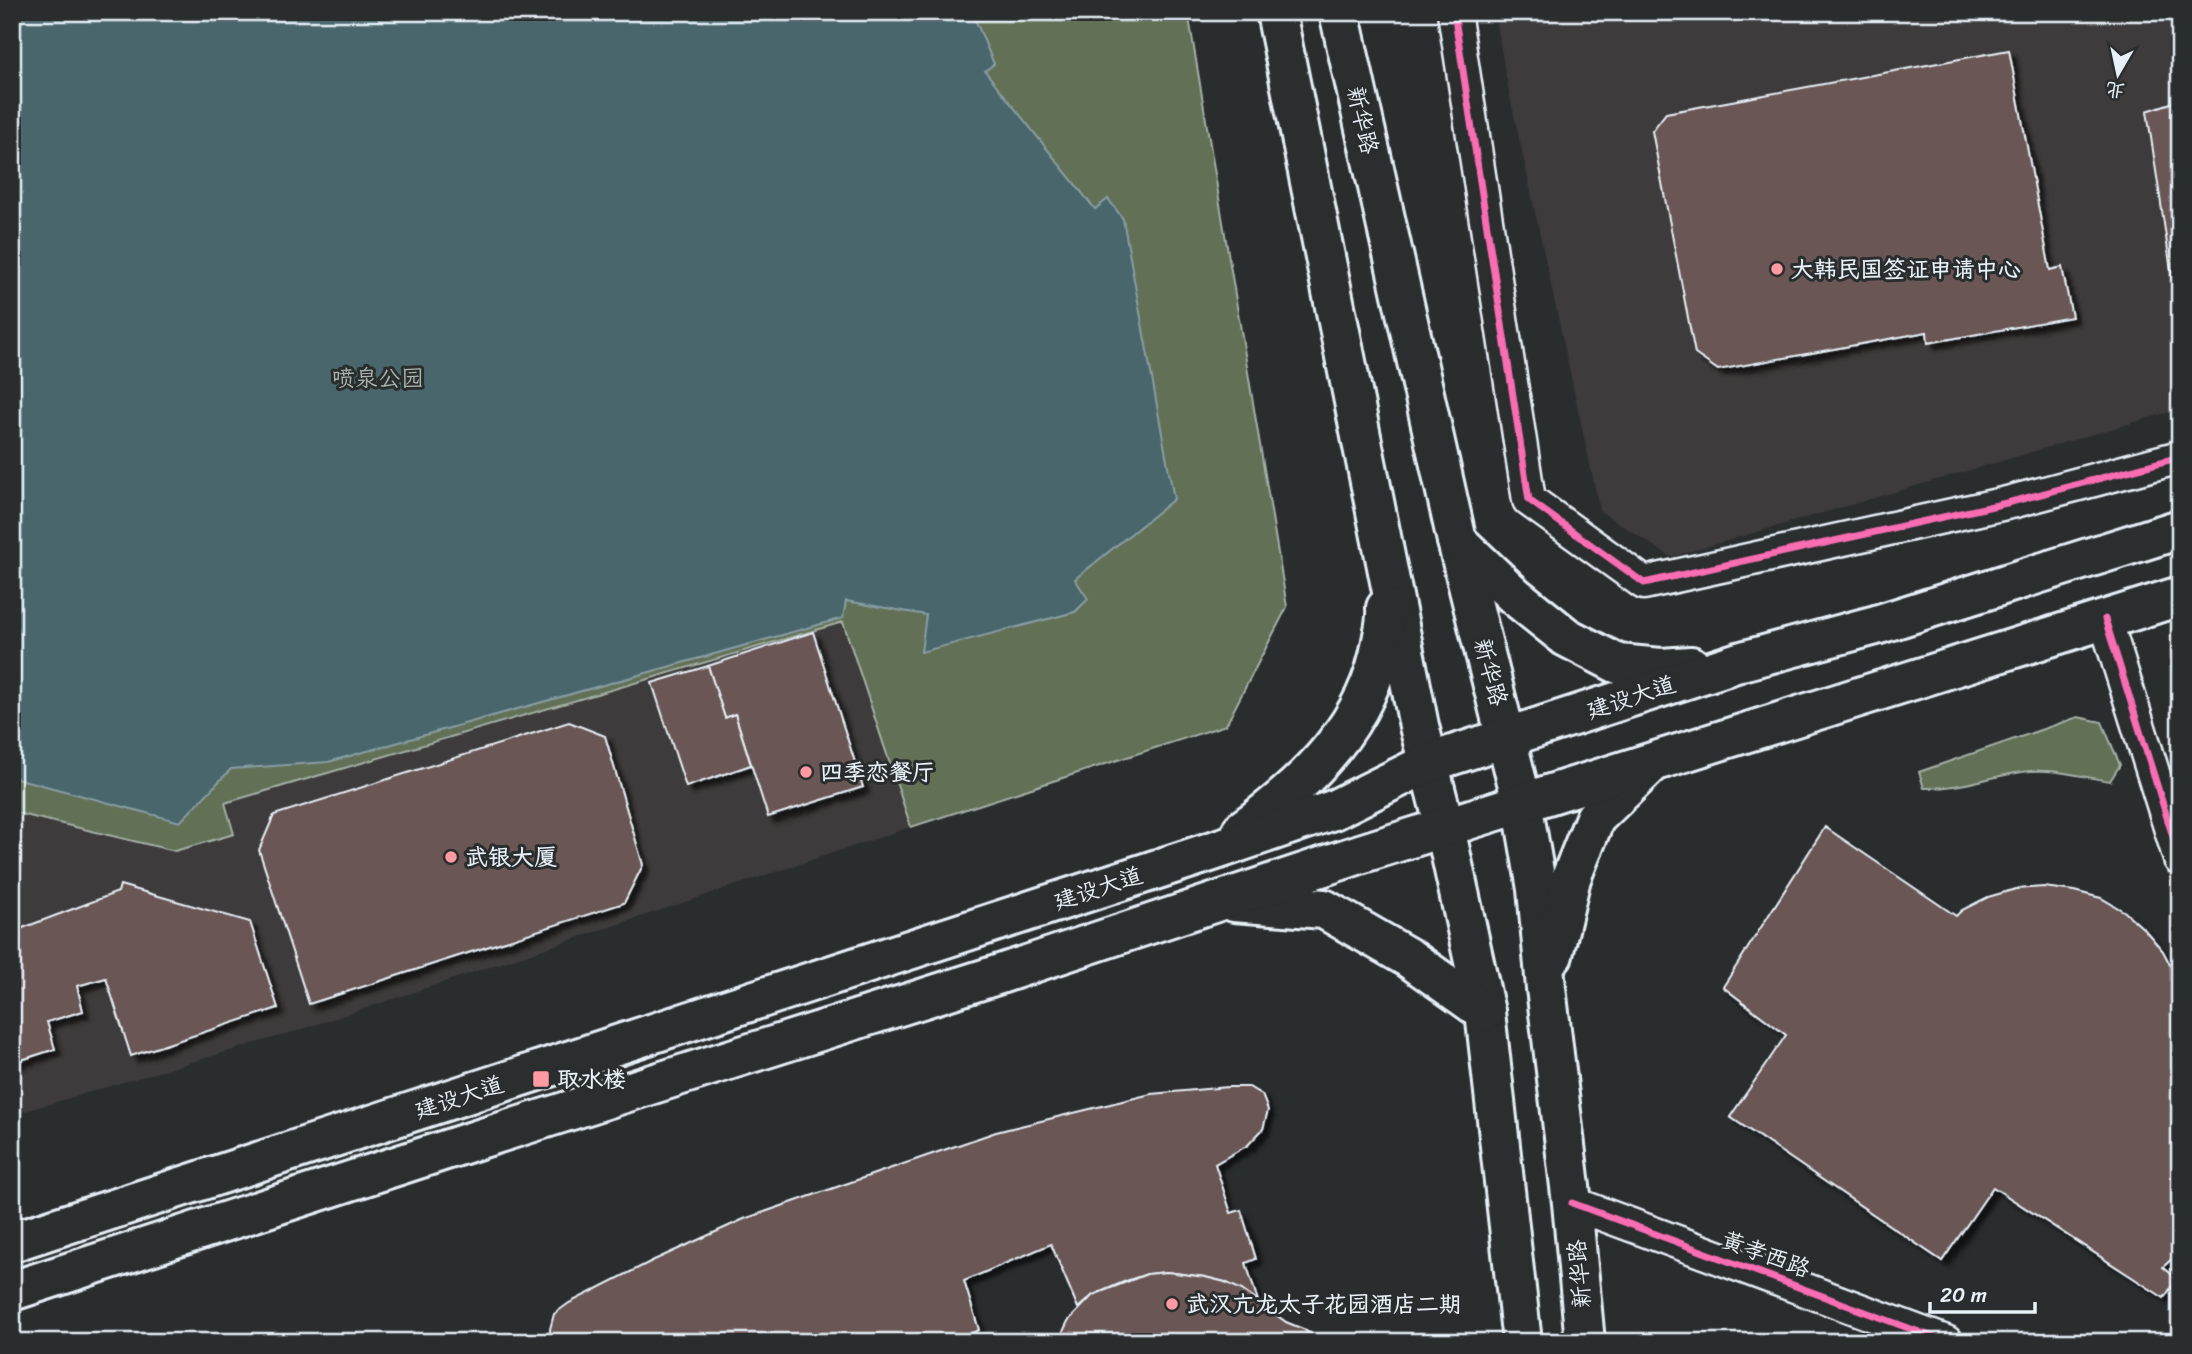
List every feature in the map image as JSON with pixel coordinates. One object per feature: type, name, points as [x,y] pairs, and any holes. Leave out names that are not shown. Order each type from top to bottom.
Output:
[{"type":"main road","points":[[1276,12],[1428,763],[1485,1012],[1522,1342]]},
{"type":"main road","name":"新华路","points":[[1339,12],[1457,541],[1522,802],[1537,889],[1585,1342]]},
{"type":"main road","name":"建设大道","points":[[12,1242],[1213,851],[1333,810],[1428,763],[1742,661],[1876,625],[2180,529]]},
{"type":"main road","points":[[1213,851],[1273,808],[1314,770],[1353,722],[1378,663],[1386,614],[1381,533]]},
{"type":"main road","points":[[1457,541],[1515,596],[1566,637],[1618,664],[1661,668],[1742,661]]},
{"type":"main road","name":"建设大道","points":[[12,1292],[1000,974],[1522,802],[2180,596]]},
{"type":"main road","points":[[1546,988],[1571,878],[1595,818],[1656,760]]},
{"type":"main road","points":[[1217,901],[1324,909],[1409,958],[1485,1012]]},
{"type":"street","points":[[1454,12],[1529,500],[1644,583],[2011,502],[2180,457]]},
{"type":"street","points":[[2105,619],[2180,859]]},
{"type":"street","name":"黄孝西路","points":[[1572,1203],[1946,1342]]},
{"type":"shaded area","points":[[1495,12],[2180,12],[2180,409],[1671,557],[1600,511],[1506,78]]},
{"type":"shaded area","points":[[844,622],[911,827],[297,1031],[12,1115],[12,812],[175,851],[234,834],[225,803]]},
{"type":"green space","name":"喷泉公园","points":[[12,12],[1188,12],[1287,607],[1226,725],[911,827],[843,622],[225,803],[234,834],[175,851],[12,812]]},
{"type":"green space","points":[[2078,717],[2102,722],[2120,765],[2110,781],[2033,771],[1950,787],[1924,788],[1919,772]]},
{"type":"water","name":"喷泉公园","points":[[12,12],[972,12],[994,64],[985,71],[1095,209],[1108,199],[1123,219],[1174,499],[1075,579],[1088,599],[1075,612],[921,652],[926,615],[846,601],[843,618],[328,762],[231,769],[180,822],[12,777]]},
{"type":"building","points":[[2009,50],[2050,270],[2062,267],[2072,317],[1928,343],[1927,332],[1718,370],[1695,354],[1652,131],[1666,113]]},
{"type":"building","points":[[2180,100],[2180,330],[2147,111]]},
{"type":"building","points":[[813,632],[863,787],[768,817],[735,714],[725,718],[708,666]]},
{"type":"building","points":[[708,666],[725,718],[735,714],[751,765],[686,787],[652,683]]},
{"type":"building","name":"武银大厦","points":[[569,722],[605,736],[643,865],[624,903],[309,1004],[259,850],[274,815]]},
{"type":"building","points":[[1825,827],[1956,916],[1988,897],[2016,889],[2044,887],[2074,891],[2101,898],[2125,912],[2163,951],[2180,990],[2180,1076],[2175,1090],[2180,1093],[2180,1227],[2175,1256],[2163,1267],[2177,1279],[2164,1298],[1993,1187],[1942,1261],[1730,1117],[1786,1035],[1723,987]]},
{"type":"building","points":[[120,885],[250,922],[278,1008],[131,1056],[106,978],[77,986],[83,1011],[47,1022],[55,1049],[12,1063],[12,932],[118,892]]},
{"type":"building","points":[[1249,1087],[1262,1095],[1268,1110],[1263,1129],[1248,1145],[1215,1164],[1231,1213],[1241,1210],[1256,1259],[1246,1263],[1258,1301],[1225,1282],[1167,1272],[1147,1274],[1126,1281],[1093,1295],[1078,1308],[1051,1244],[964,1281],[979,1330],[967,1335],[970,1342],[551,1342],[550,1329],[554,1314],[569,1303],[744,1219],[996,1132],[1151,1094]]},
{"type":"building","name":"武汉亢龙太子花园酒店二期","points":[[1167,1272],[1225,1282],[1242,1290],[1286,1322],[1303,1329],[1322,1342],[1058,1342],[1068,1321],[1093,1295],[1147,1274]]},
{"type":"cycle path","points":[[1454,12],[1529,500],[1644,583],[2011,502],[2180,457]]},
{"type":"cycle path","points":[[2105,619],[2180,859]]},
{"type":"cycle path","points":[[1572,1203],[1946,1342]]},
{"type":"place","name":"大韩民国签证申请中心","points":[[1777,269]]},
{"type":"place","name":"四季恋餐厅","points":[[806,772]]},
{"type":"place","name":"武银大厦","points":[[451,857]]},
{"type":"place","name":"取水楼","points":[[541,1079]]},
{"type":"place","name":"武汉亢龙太子花园酒店二期","points":[[1172,1304]]}]
